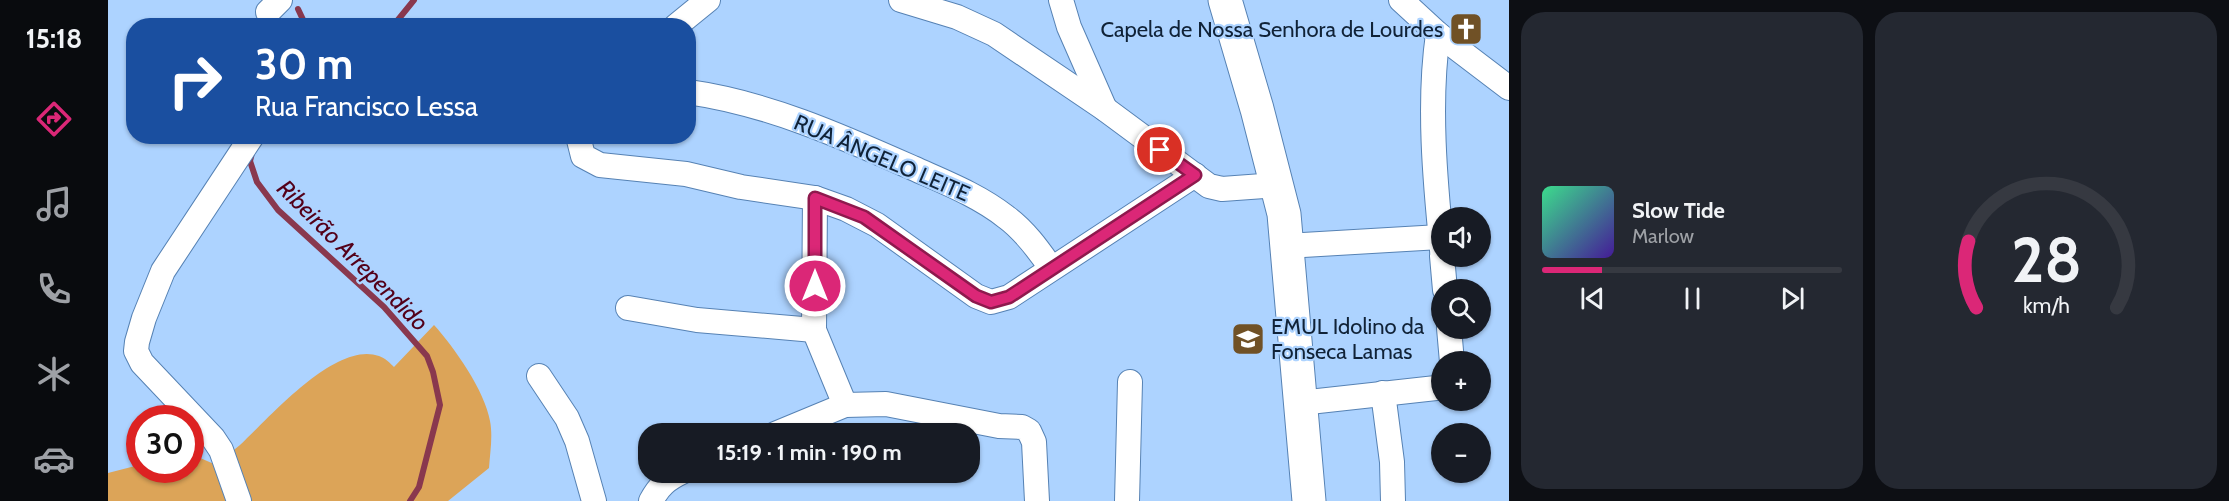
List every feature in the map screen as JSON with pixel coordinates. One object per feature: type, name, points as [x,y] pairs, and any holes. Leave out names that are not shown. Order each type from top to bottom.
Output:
[{"type":"main road","points":[[1225,0],[1284,214],[1309,501]]},
{"type":"street","points":[[686,18],[708,0]]},
{"type":"street","points":[[901,0],[941,11],[983,28],[1105,109],[1209,186],[1221,189],[1277,184]]},
{"type":"street","points":[[1061,0],[1069,27],[1105,109]]},
{"type":"street","points":[[1408,2],[1438,34],[1509,88]]},
{"type":"street","points":[[1438,34],[1435,54],[1433,129],[1438,207]]},
{"type":"street","name":"RUA ÂNGELO LEITE","points":[[696,93],[727,98],[801,122],[867,147],[975,197],[1008,218],[1039,250],[1051,268]]},
{"type":"street","points":[[239,501],[221,450],[213,438],[141,363],[136,351],[144,318],[163,271],[247,144]]},
{"type":"street","points":[[580,144],[583,156],[600,165],[686,174],[741,187],[815,198],[864,217],[984,300],[991,302],[1009,297],[1195,175]]},
{"type":"street","points":[[815,198],[814,330],[845,405]]},
{"type":"street","points":[[1286,246],[1431,248]]},
{"type":"street","points":[[628,308],[697,320],[814,330]]},
{"type":"street","points":[[538,376],[567,418],[577,441],[594,501]]},
{"type":"street","points":[[1127,501],[1130,382]]},
{"type":"street","points":[[1300,403],[1431,388]]},
{"type":"street","points":[[1383,393],[1392,462],[1393,501]]},
{"type":"street","points":[[802,423],[845,405],[886,404],[1026,429],[1034,442],[1037,501]]},
{"type":"street","points":[[651,501],[662,483]]},
{"type":"shaded area","points":[[434,325],[459,357],[482,396],[491,427],[489,468],[448,501],[108,501],[108,473],[126,468],[126,483],[204,483],[204,460],[214,464],[231,453],[304,385],[324,370],[343,360],[362,354],[379,356],[394,367]]},
{"type":"waterway","name":"Ribeirão Arrependido","points":[[399,18],[414,0]]},
{"type":"waterway","points":[[298,9],[302,18]]},
{"type":"waterway","name":"Ribeirão Arrependido","points":[[252,153],[250,161],[257,182],[278,210],[384,307],[427,356],[440,405],[419,487],[410,501]]},
{"type":"place","name":"Capela de Nossa Senhora de Lourdes","points":[[1466,29]]},
{"type":"place","name":"EMUL Idolino da Fonseca Lamas","points":[[1248,339]]},
{"type":"route","points":[[815,286],[815,198],[864,217],[976,296],[991,302],[1009,297],[1195,175],[1160,150]]}]
